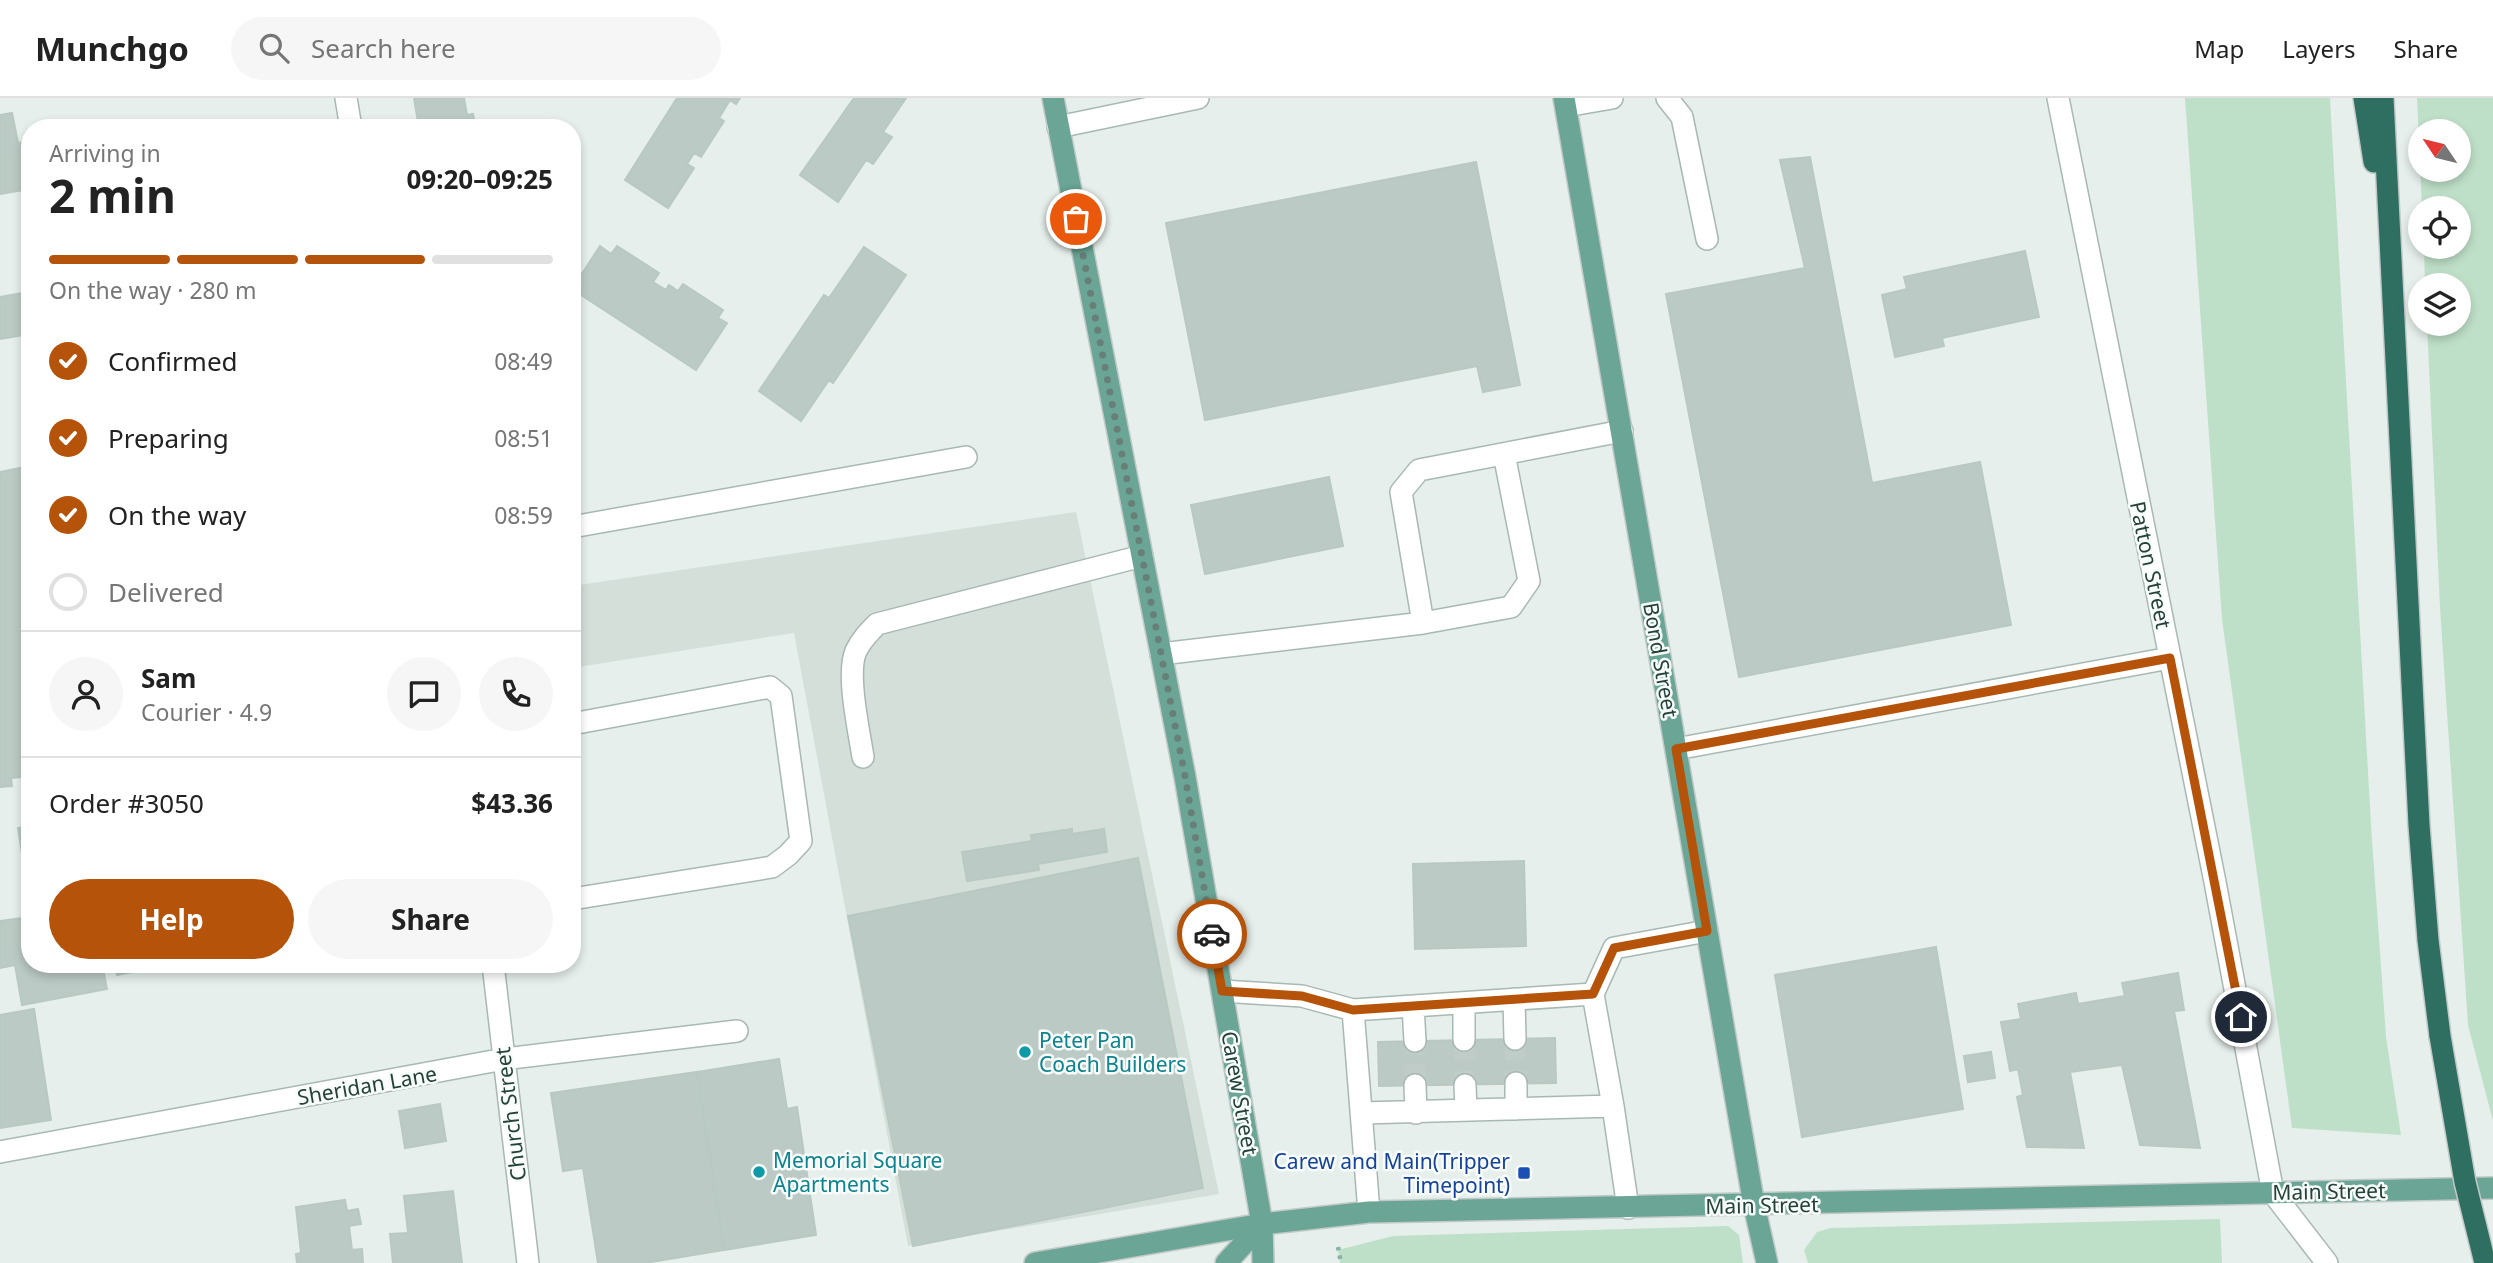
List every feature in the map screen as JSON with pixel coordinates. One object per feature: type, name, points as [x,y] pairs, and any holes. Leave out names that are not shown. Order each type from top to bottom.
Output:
[{"type":"highway","points":[[2364,98],[2392,284]]},
{"type":"highway","points":[[2383,98],[2418,811],[2428,940],[2440,1036],[2465,1181],[2485,1263]]},
{"type":"main road","name":"Carew Street","points":[[1053,98],[1161,654],[1222,991],[1262,1224],[1263,1263]]},
{"type":"main road","name":"Bond Street","points":[[1565,102],[1754,1205],[1768,1263]]},
{"type":"main road","name":"Main Street","points":[[1035,1263],[1262,1224],[1369,1212],[2493,1188]]},
{"type":"main road","points":[[1226,1263],[1262,1224]]},
{"type":"street","points":[[346,98],[350,119]]},
{"type":"street","points":[[1058,127],[1198,98]]},
{"type":"street","points":[[1565,102],[1612,98]]},
{"type":"street","points":[[1667,98],[1682,117],[1707,239]]},
{"type":"street","name":"Patton Street","points":[[2058,98],[2216,882],[2273,1192],[2327,1263]]},
{"type":"street","points":[[1423,623],[1401,492],[1419,470],[1622,431]]},
{"type":"street","points":[[1161,654],[1423,623],[1511,607],[1529,581],[1504,454]]},
{"type":"street","points":[[581,525],[966,457]]},
{"type":"street","points":[[863,757],[853,684],[855,654],[863,639],[877,624],[1142,556]]},
{"type":"street","points":[[1676,749],[2170,658]]},
{"type":"street","points":[[581,722],[770,687],[781,696],[801,841],[788,855],[772,866],[581,898]]},
{"type":"street","points":[[1628,1208],[1593,994],[1614,948],[1707,931]]},
{"type":"street","name":"Church Street","points":[[494,973],[527,1263]]},
{"type":"street","points":[[1222,991],[1302,996],[1353,1010],[1593,994]]},
{"type":"street","points":[[1514,999],[1515,1039]]},
{"type":"street","points":[[1464,1003],[1464,1040]]},
{"type":"street","points":[[1413,1006],[1415,1041]]},
{"type":"street","points":[[1353,1010],[1369,1212]]},
{"type":"street","name":"Sheridan Lane","points":[[0,1152],[504,1059],[737,1031]]},
{"type":"street","points":[[1516,1083],[1516,1109]]},
{"type":"street","points":[[1415,1085],[1416,1113]]},
{"type":"street","points":[[1465,1085],[1466,1110]]},
{"type":"street","points":[[1362,1114],[1613,1106]]},
{"type":"path","points":[[1338,1245],[1341,1263]]},
{"type":"shaded area","name":"Peter Pan Coach Builders","points":[[1076,512],[1219,1194],[908,1246],[794,633],[581,667],[581,585]]},
{"type":"green space","points":[[2185,98],[2330,98],[2371,825],[2386,1037],[2401,1135],[2292,1128],[2222,619]]},
{"type":"green space","points":[[2417,98],[2493,98],[2493,1121],[2468,1025],[2440,608],[2428,336],[2471,336],[2471,273],[2425,273],[2424,259],[2471,259],[2471,196],[2421,196],[2421,182],[2471,182],[2471,119],[2418,119]]},
{"type":"green space","points":[[2220,1219],[2222,1263],[1808,1263],[1804,1250],[1817,1232],[1831,1228]]},
{"type":"green space","points":[[1728,1226],[1739,1235],[1743,1263],[1340,1263],[1338,1250],[1393,1236]]},
{"type":"building","points":[[414,98],[464,98],[467,115],[473,114],[474,119],[418,119]]},
{"type":"building","points":[[677,98],[740,98],[736,104],[730,100],[719,118],[724,121],[701,157],[694,153],[687,164],[694,168],[668,208],[625,180]]},
{"type":"building","points":[[854,98],[906,98],[883,132],[892,137],[873,164],[866,160],[838,202],[800,175]]},
{"type":"building","points":[[12,113],[18,143],[21,142],[21,190],[0,194],[0,115]]},
{"type":"building","points":[[1810,157],[1872,483],[1980,462],[2011,625],[1739,677],[1666,294],[1805,268],[1780,160]]},
{"type":"building","points":[[1476,162],[1520,385],[1483,392],[1477,366],[1205,420],[1166,223]]},
{"type":"building","points":[[600,246],[611,254],[617,246],[659,273],[653,282],[666,290],[669,285],[678,291],[683,284],[723,310],[718,318],[727,323],[696,370],[581,295],[581,275]]},
{"type":"building","points":[[864,247],[906,275],[833,383],[829,380],[801,421],[759,391],[824,295],[829,298]]},
{"type":"building","points":[[2025,251],[2039,317],[1942,338],[1944,346],[1895,357],[1882,295],[1907,289],[1904,277]]},
{"type":"building","points":[[21,293],[21,336],[0,339],[0,297]]},
{"type":"building","points":[[21,468],[21,777],[11,778],[12,786],[0,787],[0,472]]},
{"type":"building","points":[[1329,477],[1343,546],[1205,574],[1191,505]]},
{"type":"building","points":[[1072,829],[1072,834],[1104,829],[1107,852],[1038,864],[1039,870],[967,881],[962,852],[1032,841],[1031,835]]},
{"type":"building","name":"Peter Pan Coach Builders","points":[[1138,858],[1203,1188],[913,1246],[848,916]]},
{"type":"building","points":[[1524,861],[1526,946],[1415,949],[1413,864]]},
{"type":"building","points":[[21,918],[21,973],[104,973],[107,989],[22,1005],[15,965],[0,968],[0,921]]},
{"type":"building","points":[[1936,947],[1963,1109],[1802,1137],[1775,975]]},
{"type":"building","points":[[2178,973],[2184,1010],[2174,1011],[2200,1148],[2140,1145],[2122,1065],[2070,1072],[2084,1148],[2027,1147],[2017,1097],[2023,1095],[2018,1069],[2010,1071],[2001,1022],[2021,1019],[2018,1004],[2076,993],[2078,1004],[2125,996],[2122,983]]},
{"type":"building","points":[[34,1009],[51,1120],[0,1128],[0,1015]]},
{"type":"building","points":[[1555,1038],[1556,1083],[1379,1086],[1378,1042]]},
{"type":"building","points":[[1991,1052],[1995,1078],[1968,1082],[1964,1056]]},
{"type":"building","name":"Memorial Square Apartments","points":[[779,1059],[787,1109],[797,1107],[816,1235],[724,1250],[697,1072]]},
{"type":"building","points":[[697,1072],[724,1250],[645,1263],[598,1263],[583,1168],[563,1171],[551,1093]]},
{"type":"building","points":[[440,1104],[446,1141],[405,1148],[399,1111]]},
{"type":"building","points":[[453,1191],[462,1263],[393,1263],[390,1234],[408,1233],[404,1196]]},
{"type":"building","points":[[345,1200],[347,1211],[358,1209],[361,1224],[349,1226],[352,1250],[362,1249],[363,1263],[297,1263],[296,1254],[301,1253],[296,1207]]},
{"type":"tunnel","points":[[1515,1039],[1516,1083]]},
{"type":"tunnel","points":[[1464,1040],[1465,1085]]},
{"type":"tunnel","points":[[1415,1041],[1415,1085]]},
{"type":"way so far","points":[[1076,219],[1185,776],[1212,934]]},
{"type":"place","name":"Peter Pan Coach Builders","points":[[1025,1052]]},
{"type":"place","name":"Memorial Square Apartments","points":[[759,1172]]},
{"type":"place","name":"Carew and Main(Tripper Timepoint)","points":[[1524,1173]]},
{"type":"route","points":[[1212,934],[1222,991],[1302,996],[1353,1010],[1593,994],[1614,948],[1707,931],[1676,749],[2170,658],[2241,1017]]}]
